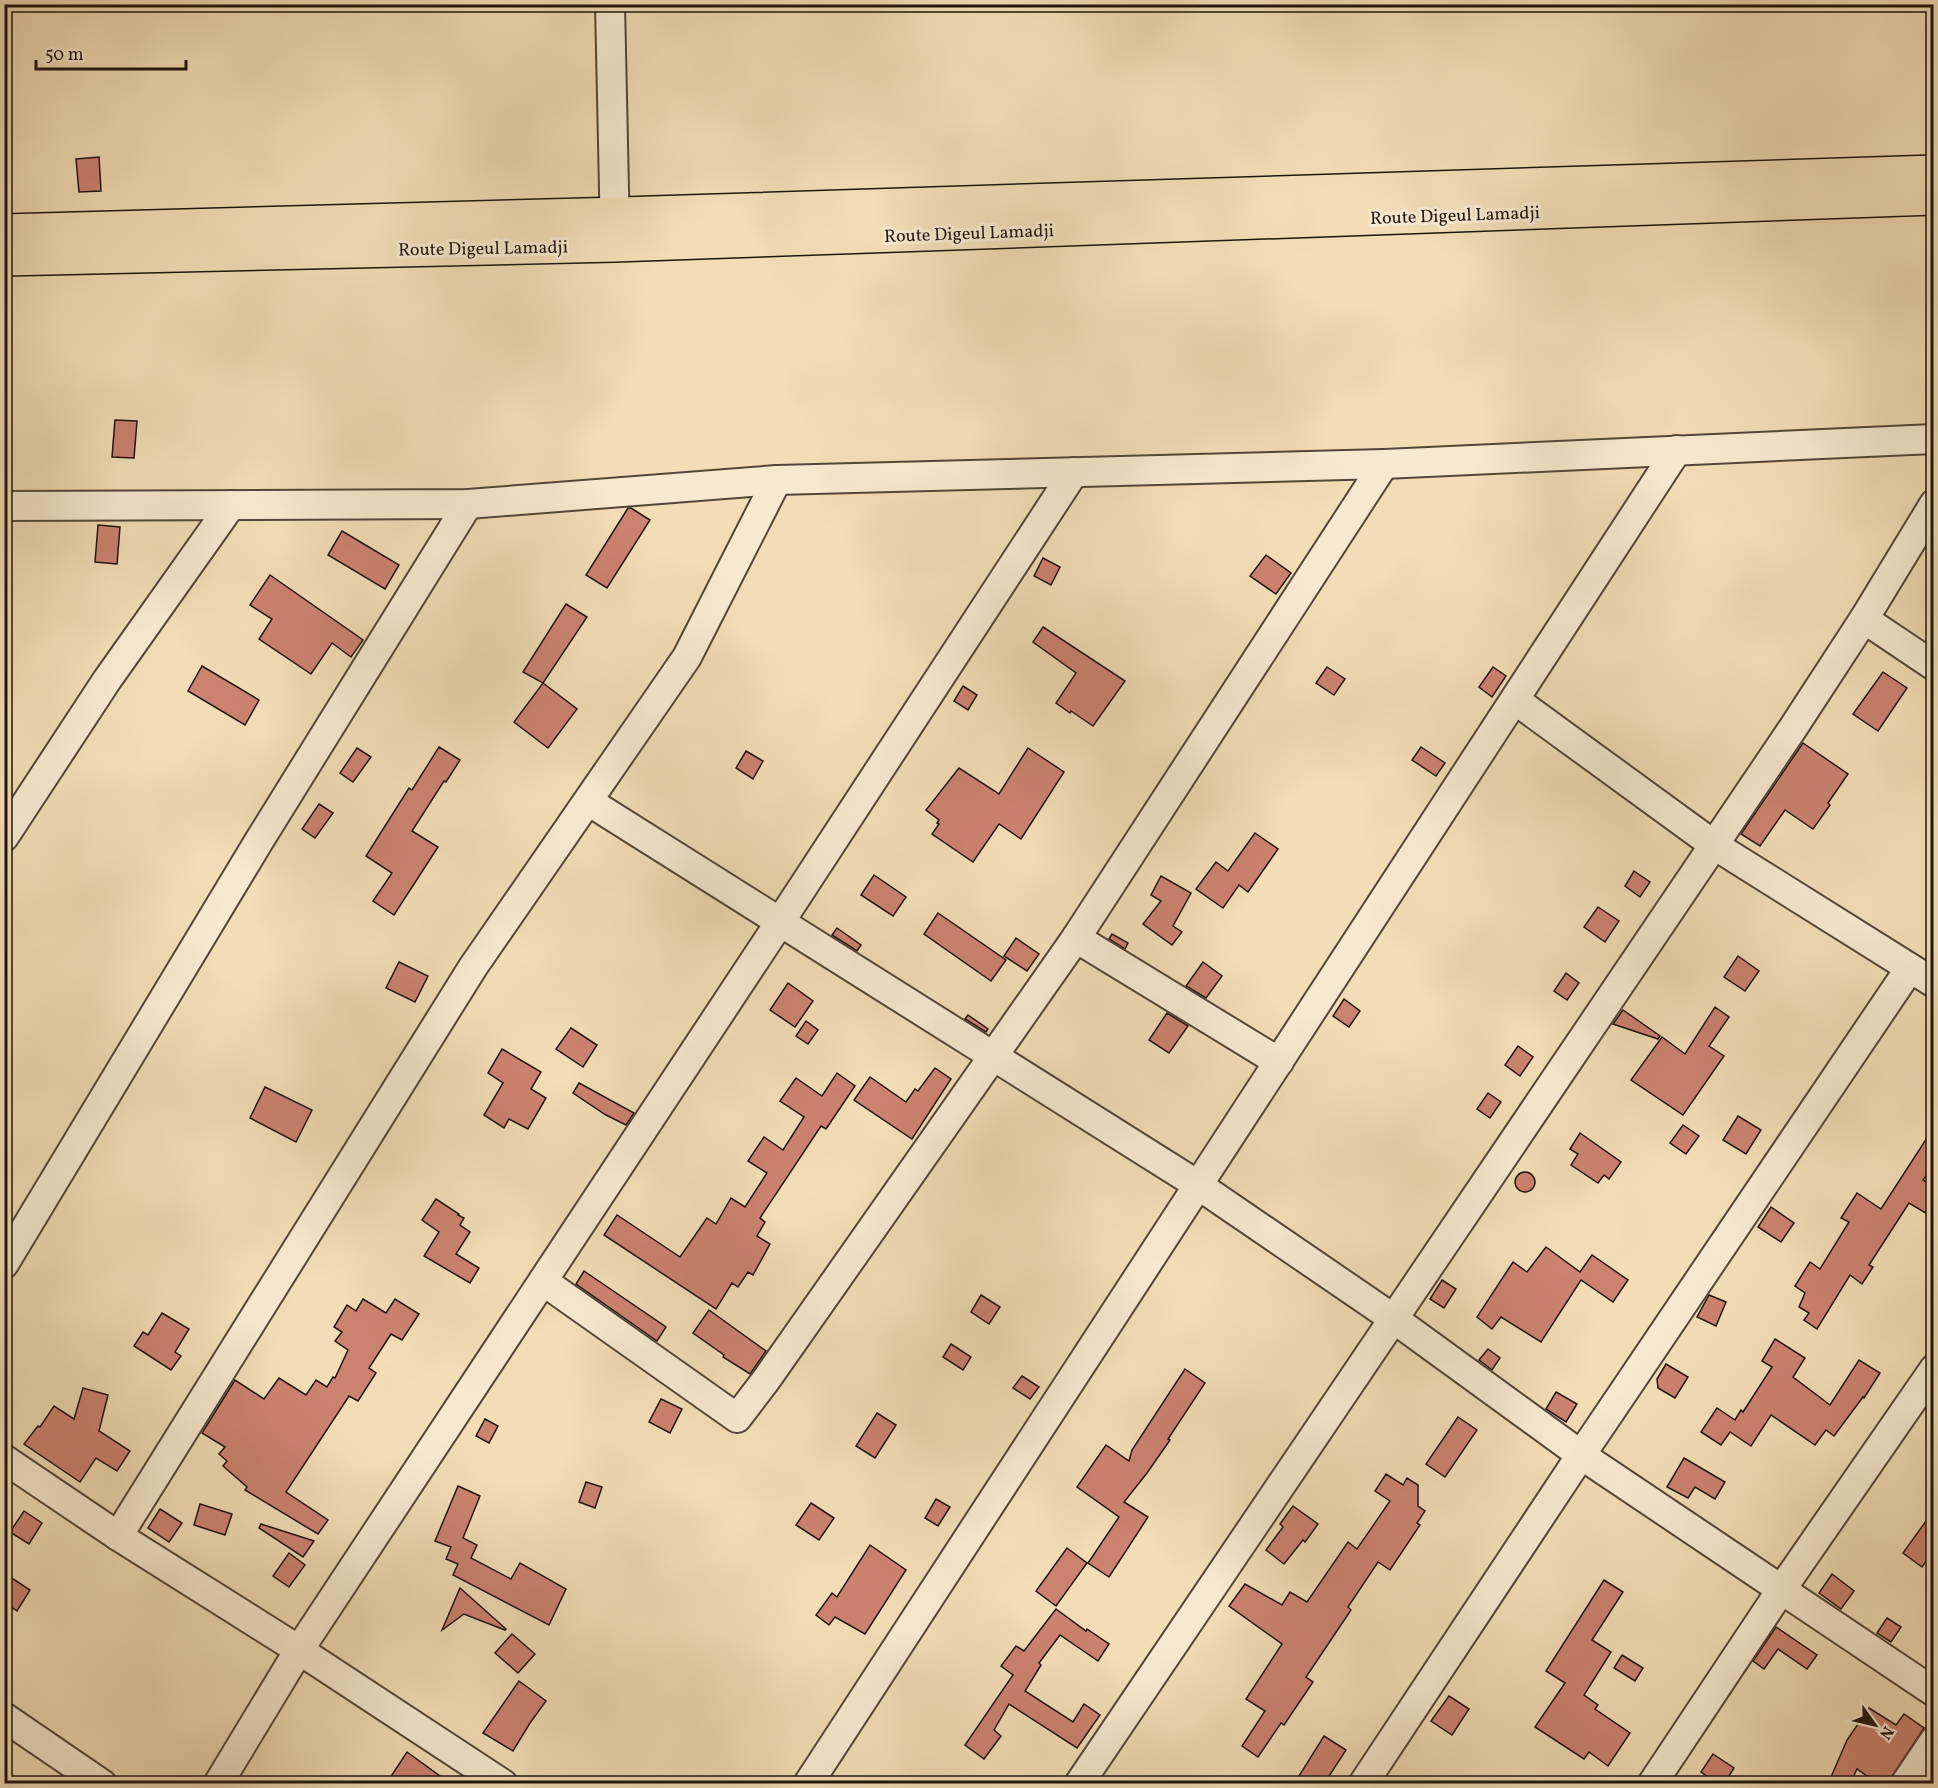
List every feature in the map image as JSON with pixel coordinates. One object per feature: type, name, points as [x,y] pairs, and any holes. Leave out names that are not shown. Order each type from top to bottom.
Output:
[{"type":"main road","name":"Route Digeul Lamadji","points":[[4,259],[1934,172]]},
{"type":"main road","name":"Route Digeul Lamadji","points":[[4,231],[615,230],[1934,198]]},
{"type":"street","points":[[610,4],[615,230]]},
{"type":"street","points":[[4,506],[468,504],[777,480],[1384,464],[1934,439]]},
{"type":"street","points":[[808,1784],[1677,450]]},
{"type":"street","points":[[543,1281],[737,1418],[1076,938],[1384,464]]},
{"type":"street","points":[[218,1784],[299,1650],[1074,472]]},
{"type":"street","points":[[118,1536],[472,967],[687,657],[777,480]]},
{"type":"street","points":[[4,1264],[253,851],[468,504]]},
{"type":"street","points":[[1079,1784],[1714,845],[1864,620],[1934,504]]},
{"type":"street","points":[[4,837],[107,680],[231,505]]},
{"type":"street","points":[[1864,620],[1934,666]]},
{"type":"street","points":[[1515,700],[1714,845],[1934,983]]},
{"type":"street","points":[[588,801],[1198,1185],[1394,1319],[1581,1455],[1934,1692]]},
{"type":"street","points":[[1076,938],[1279,1062]]},
{"type":"street","points":[[1363,1784],[1581,1455],[1910,968]]},
{"type":"street","points":[[1652,1784],[1781,1590],[1934,1369]]},
{"type":"street","points":[[4,1459],[118,1536],[299,1650],[502,1784]]},
{"type":"street","points":[[4,1717],[102,1784]]},
{"type":"street","points":[[1905,1784],[1934,1741]]},
{"type":"building","points":[[99,157],[101,191],[79,192],[76,159]]},
{"type":"building","points":[[115,420],[137,421],[134,458],[112,457]]},
{"type":"building","points":[[628,508],[650,520],[607,588],[586,575]]},
{"type":"building","points":[[98,525],[120,527],[117,564],[95,562]]},
{"type":"building","points":[[342,531],[399,565],[385,589],[328,555]]},
{"type":"building","points":[[1266,555],[1291,573],[1276,594],[1250,576]]},
{"type":"building","points":[[1043,558],[1060,567],[1051,585],[1034,576]]},
{"type":"building","points":[[270,575],[363,640],[351,657],[332,643],[311,674],[259,639],[272,619],[250,605]]},
{"type":"building","points":[[566,604],[587,617],[543,683],[523,672]]},
{"type":"building","points":[[1043,627],[1125,681],[1093,726],[1056,703],[1076,673],[1033,642]]},
{"type":"building","points":[[202,666],[259,700],[245,725],[188,691]]},
{"type":"building","points":[[1327,667],[1345,679],[1334,695],[1316,683]]},
{"type":"building","points":[[1493,667],[1506,676],[1492,697],[1479,687]]},
{"type":"building","points":[[1883,672],[1907,688],[1878,731],[1853,714]]},
{"type":"building","points":[[543,683],[577,709],[548,748],[514,722]]},
{"type":"building","points":[[963,686],[977,695],[968,710],[954,701]]},
{"type":"building","points":[[1803,743],[1848,774],[1813,829],[1785,810],[1760,846],[1741,834]]},
{"type":"building","points":[[439,747],[460,760],[412,831],[438,847],[394,915],[373,901],[392,873],[366,856],[409,788],[412,790]]},
{"type":"building","points":[[1421,747],[1445,763],[1436,776],[1412,760]]},
{"type":"building","points":[[357,748],[371,757],[353,782],[340,773]]},
{"type":"building","points":[[1028,748],[1064,772],[1021,839],[999,824],[973,862],[932,834],[939,820],[926,810],[959,768],[999,794]]},
{"type":"building","points":[[746,751],[763,761],[753,779],[736,768]]},
{"type":"building","points":[[319,804],[333,813],[315,838],[302,829]]},
{"type":"building","points":[[1255,833],[1278,849],[1248,892],[1239,885],[1223,908],[1196,889],[1216,862],[1228,871]]},
{"type":"building","points":[[1634,871],[1650,882],[1640,897],[1625,886]]},
{"type":"building","points":[[874,875],[906,897],[893,916],[861,895]]},
{"type":"building","points":[[1161,876],[1191,893],[1173,926],[1182,932],[1172,945],[1143,924],[1161,901],[1151,895]]},
{"type":"building","points":[[1598,907],[1619,921],[1605,942],[1584,927]]},
{"type":"building","points":[[938,913],[1006,960],[991,981],[924,934]]},
{"type":"building","points":[[837,928],[861,945],[857,951],[832,935]]},
{"type":"building","points":[[1112,934],[1128,943],[1125,949],[1109,939]]},
{"type":"building","points":[[1016,938],[1039,954],[1027,971],[1004,956]]},
{"type":"building","points":[[1738,956],[1759,971],[1745,991],[1724,977]]},
{"type":"building","points":[[399,962],[428,976],[415,1002],[386,988]]},
{"type":"building","points":[[1203,962],[1222,976],[1206,998],[1186,986]]},
{"type":"building","points":[[1566,973],[1579,983],[1567,1000],[1554,991]]},
{"type":"building","points":[[788,983],[813,1001],[795,1027],[770,1010]]},
{"type":"building","points":[[1344,999],[1360,1011],[1349,1027],[1333,1016]]},
{"type":"building","points":[[1715,1007],[1729,1017],[1709,1046],[1724,1056],[1683,1115],[1631,1080],[1662,1037],[1685,1054]]},
{"type":"building","points":[[1623,1010],[1660,1036],[1658,1039],[1613,1024]]},
{"type":"building","points":[[1167,1013],[1188,1026],[1169,1053],[1149,1040]]},
{"type":"building","points":[[968,1015],[988,1029],[986,1032],[965,1019]]},
{"type":"building","points":[[806,1021],[818,1030],[808,1044],[796,1036]]},
{"type":"building","points":[[571,1028],[597,1045],[583,1067],[556,1049]]},
{"type":"building","points":[[1518,1046],[1533,1057],[1520,1076],[1505,1065]]},
{"type":"building","points":[[502,1049],[541,1072],[531,1089],[546,1098],[528,1129],[509,1119],[504,1128],[484,1115],[503,1083],[488,1073]]},
{"type":"building","points":[[935,1068],[951,1079],[912,1139],[854,1100],[870,1077],[906,1102],[915,1089],[918,1091]]},
{"type":"building","points":[[837,1073],[855,1086],[826,1129],[821,1126],[760,1218],[765,1222],[757,1236],[770,1244],[753,1275],[748,1272],[738,1287],[732,1283],[716,1309],[604,1235],[617,1215],[680,1257],[707,1218],[716,1224],[731,1198],[745,1207],[767,1173],[748,1161],[764,1137],[783,1150],[804,1117],[780,1101],[796,1078],[822,1096]]},
{"type":"building","points":[[579,1083],[634,1113],[626,1125],[573,1093]]},
{"type":"building","points":[[265,1087],[312,1110],[296,1142],[250,1118]]},
{"type":"building","points":[[1488,1093],[1501,1102],[1490,1118],[1477,1109]]},
{"type":"building","points":[[1738,1116],[1761,1130],[1746,1154],[1723,1140]]},
{"type":"building","points":[[1683,1125],[1699,1136],[1686,1154],[1670,1143]]},
{"type":"building","points":[[1934,1127],[1934,1165],[1923,1180],[1934,1187],[1934,1218],[1909,1203],[1869,1265],[1873,1267],[1862,1284],[1850,1275],[1817,1329],[1804,1320],[1809,1313],[1799,1307],[1805,1293],[1795,1286],[1810,1262],[1820,1269],[1849,1222],[1841,1218],[1857,1193],[1881,1209]]},
{"type":"building","points":[[1580,1133],[1621,1162],[1609,1179],[1604,1175],[1598,1183],[1571,1165],[1578,1154],[1570,1149]]},
{"type":"building","points":[[1525,1172],[1532,1175],[1535,1182],[1532,1189],[1525,1192],[1518,1189],[1515,1182],[1518,1175]]},
{"type":"building","points":[[436,1199],[464,1218],[460,1225],[470,1232],[456,1254],[479,1268],[470,1283],[424,1256],[439,1232],[422,1220]]},
{"type":"building","points":[[1771,1207],[1794,1223],[1781,1242],[1758,1227]]},
{"type":"building","points":[[1546,1247],[1580,1272],[1592,1255],[1628,1280],[1613,1302],[1581,1280],[1541,1342],[1501,1317],[1492,1329],[1477,1317],[1513,1262],[1527,1272]]},
{"type":"building","points":[[584,1271],[666,1327],[657,1341],[576,1284]]},
{"type":"building","points":[[1442,1280],[1456,1289],[1444,1308],[1430,1299]]},
{"type":"building","points":[[981,1295],[1000,1307],[989,1324],[971,1312]]},
{"type":"building","points":[[1709,1295],[1726,1302],[1716,1326],[1697,1317]]},
{"type":"building","points":[[363,1299],[386,1313],[395,1299],[419,1314],[402,1340],[391,1334],[369,1368],[376,1373],[358,1401],[349,1396],[286,1492],[328,1520],[318,1534],[245,1490],[247,1487],[223,1466],[227,1461],[219,1454],[225,1447],[202,1433],[235,1380],[264,1399],[279,1378],[306,1395],[316,1380],[327,1387],[333,1377],[335,1378],[348,1350],[335,1341],[342,1332],[334,1327],[347,1305],[356,1311]]},
{"type":"building","points":[[709,1310],[766,1351],[750,1374],[723,1357],[724,1355],[693,1333]]},
{"type":"building","points":[[162,1313],[189,1329],[175,1352],[181,1356],[171,1370],[134,1346],[143,1332],[148,1335]]},
{"type":"building","points":[[1775,1339],[1805,1358],[1793,1377],[1830,1405],[1859,1360],[1880,1373],[1864,1398],[1834,1436],[1826,1430],[1815,1445],[1771,1415],[1751,1446],[1730,1432],[1721,1445],[1701,1432],[1717,1408],[1735,1420],[1741,1410],[1743,1412],[1772,1367],[1762,1361]]},
{"type":"building","points":[[951,1344],[971,1357],[963,1370],[943,1357]]},
{"type":"building","points":[[1488,1349],[1500,1358],[1492,1370],[1479,1360]]},
{"type":"building","points":[[1666,1364],[1688,1377],[1675,1398],[1658,1388],[1657,1379]]},
{"type":"building","points":[[1185,1369],[1205,1383],[1168,1439],[1170,1440],[1124,1502],[1148,1517],[1109,1577],[1088,1563],[1119,1517],[1077,1487],[1106,1445],[1129,1461],[1132,1450]]},
{"type":"building","points":[[1022,1376],[1039,1387],[1030,1399],[1013,1388]]},
{"type":"building","points":[[83,1388],[108,1395],[99,1431],[130,1451],[117,1471],[96,1458],[80,1482],[24,1444],[38,1426],[40,1427],[54,1406],[74,1419]]},
{"type":"building","points":[[1556,1392],[1577,1404],[1566,1422],[1546,1409]]},
{"type":"building","points":[[661,1399],[682,1409],[670,1433],[649,1422]]},
{"type":"building","points":[[877,1413],[896,1425],[875,1458],[856,1446]]},
{"type":"building","points":[[1458,1417],[1477,1430],[1445,1477],[1426,1464]]},
{"type":"building","points":[[485,1419],[498,1426],[489,1443],[476,1436]]},
{"type":"building","points":[[1684,1458],[1725,1482],[1715,1499],[1695,1487],[1688,1498],[1667,1487]]},
{"type":"building","points":[[1386,1474],[1403,1485],[1407,1478],[1418,1485],[1418,1506],[1425,1511],[1417,1523],[1420,1525],[1390,1570],[1378,1562],[1348,1607],[1351,1610],[1306,1677],[1313,1682],[1284,1725],[1281,1723],[1258,1757],[1242,1746],[1265,1711],[1246,1699],[1282,1644],[1229,1606],[1245,1584],[1282,1605],[1290,1592],[1307,1602],[1348,1542],[1357,1549],[1390,1501],[1375,1491]]},
{"type":"building","points":[[586,1482],[602,1487],[595,1508],[579,1502]]},
{"type":"building","points":[[458,1486],[480,1496],[463,1538],[477,1545],[471,1558],[511,1579],[520,1563],[566,1589],[549,1625],[453,1575],[458,1564],[446,1559],[451,1547],[435,1541]]},
{"type":"building","points":[[936,1499],[950,1507],[938,1526],[925,1518]]},
{"type":"building","points":[[811,1503],[834,1518],[819,1540],[796,1525]]},
{"type":"building","points":[[200,1504],[232,1514],[225,1535],[194,1525]]},
{"type":"building","points":[[1293,1506],[1318,1524],[1284,1564],[1266,1550],[1283,1527],[1280,1524]]},
{"type":"building","points":[[160,1509],[182,1523],[169,1542],[148,1528]]},
{"type":"building","points":[[1934,1510],[1934,1550],[1922,1567],[1903,1553]]},
{"type":"building","points":[[24,1511],[42,1523],[29,1544],[10,1532]]},
{"type":"building","points":[[261,1524],[314,1541],[303,1557],[259,1528]]},
{"type":"building","points":[[870,1545],[906,1570],[865,1634],[835,1617],[829,1625],[816,1615],[832,1593],[837,1597]]},
{"type":"building","points":[[1067,1548],[1087,1563],[1056,1606],[1036,1591]]},
{"type":"building","points":[[289,1553],[305,1565],[289,1587],[273,1576]]},
{"type":"building","points":[[4,1573],[30,1590],[17,1611],[4,1602]]},
{"type":"building","points":[[1832,1574],[1854,1591],[1841,1609],[1819,1593]]},
{"type":"building","points":[[1604,1580],[1623,1592],[1592,1640],[1611,1652],[1584,1695],[1598,1705],[1595,1709],[1630,1733],[1608,1766],[1589,1752],[1584,1759],[1535,1727],[1565,1683],[1546,1671]]},
{"type":"building","points":[[460,1588],[506,1629],[464,1614],[442,1630]]},
{"type":"building","points":[[1056,1609],[1086,1631],[1087,1629],[1109,1644],[1098,1661],[1060,1635],[1039,1663],[1041,1665],[1025,1691],[1073,1722],[1084,1704],[1100,1715],[1077,1748],[1009,1704],[994,1730],[1001,1736],[984,1759],[965,1745],[1013,1675],[1001,1666],[1016,1646],[1024,1651]]},
{"type":"building","points":[[1887,1618],[1901,1627],[1891,1642],[1877,1633]]},
{"type":"building","points":[[1776,1627],[1817,1655],[1807,1669],[1778,1649],[1764,1669],[1753,1661]]},
{"type":"building","points":[[512,1634],[535,1654],[518,1673],[495,1653]]},
{"type":"building","points":[[1622,1655],[1643,1668],[1635,1681],[1614,1668]]},
{"type":"building","points":[[519,1681],[546,1701],[513,1751],[483,1733]]},
{"type":"building","points":[[1449,1696],[1469,1709],[1452,1735],[1431,1721]]},
{"type":"building","points":[[1869,1708],[1896,1725],[1904,1714],[1924,1728],[1887,1784],[1878,1784],[1857,1769],[1850,1784],[1828,1784],[1847,1740]]},
{"type":"building","points":[[1324,1736],[1346,1750],[1324,1784],[1294,1784]]},
{"type":"building","points":[[407,1752],[451,1784],[386,1784]]},
{"type":"building","points":[[1713,1754],[1734,1768],[1724,1784],[1718,1784],[1701,1772]]}]
